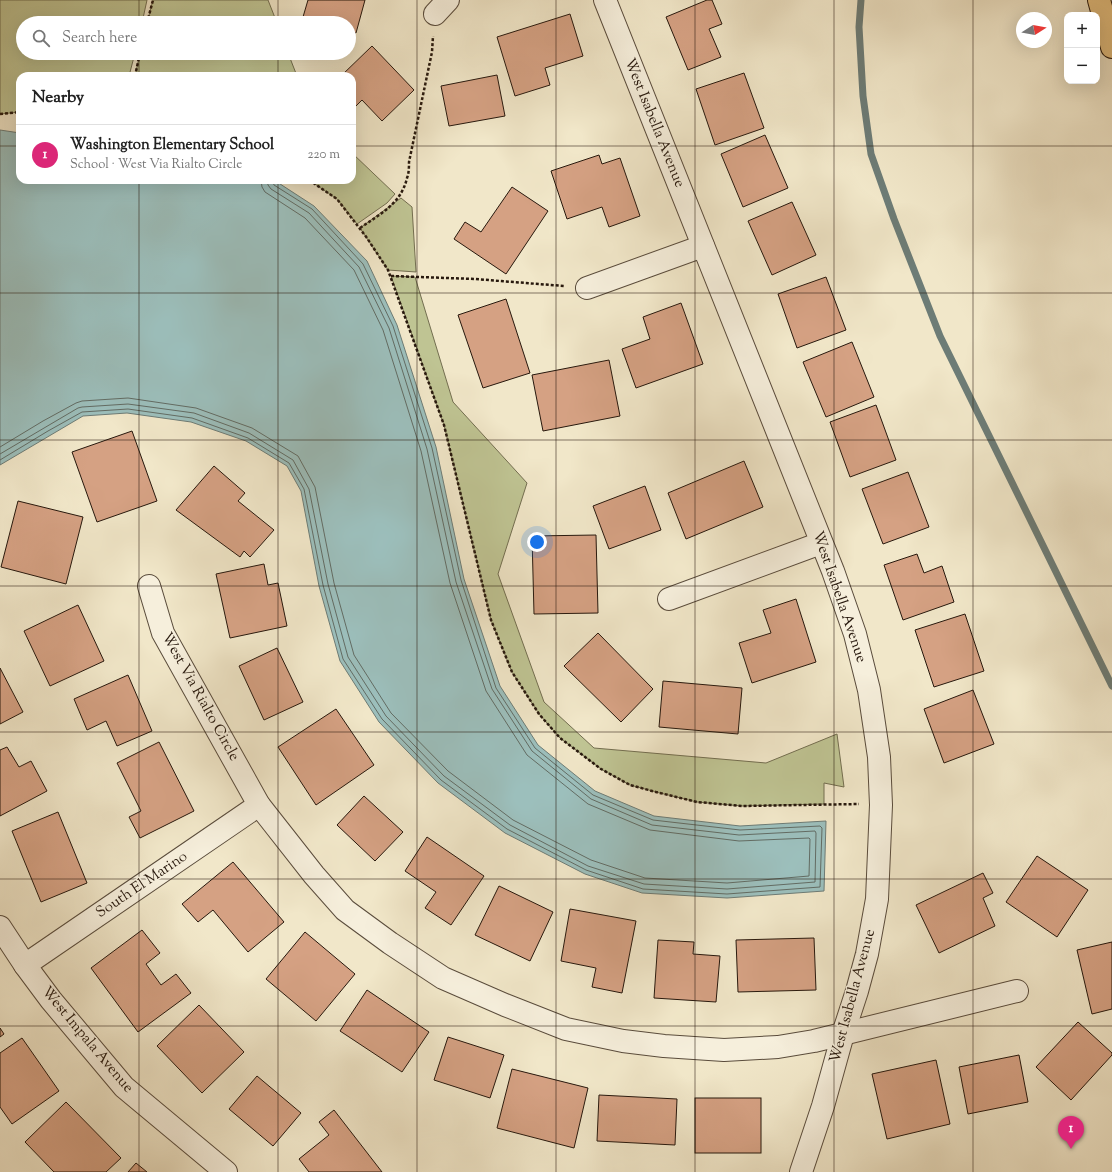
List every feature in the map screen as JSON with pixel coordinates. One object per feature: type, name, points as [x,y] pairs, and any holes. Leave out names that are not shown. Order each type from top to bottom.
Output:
[{"type":"highway","points":[[1099,0],[1112,47]]},
{"type":"street","name":"West Isabella Avenue","points":[[604,0],[837,583],[855,634],[869,690],[879,757],[881,805],[877,899],[867,954],[857,991],[843,1034],[823,1106],[801,1172]]},
{"type":"street","points":[[587,288],[703,246]]},
{"type":"street","points":[[669,599],[821,543]]},
{"type":"street","name":"West Via Rialto Circle","points":[[149,586],[163,633],[259,805],[314,875],[346,910],[390,943],[443,978],[566,1029],[623,1041],[664,1046],[724,1050],[778,1047],[843,1034]]},
{"type":"street","name":"South El Marino","points":[[25,965],[259,805]]},
{"type":"street","name":"West Impala Avenue","points":[[0,927],[25,965],[51,1000],[124,1087],[226,1172]]},
{"type":"street","points":[[843,1034],[1017,991]]},
{"type":"path","points":[[149,16],[153,0]]},
{"type":"path","points":[[360,228],[394,204],[408,177],[409,162],[442,7]]},
{"type":"path","points":[[136,72],[138,60]]},
{"type":"path","points":[[0,114],[16,112]]},
{"type":"path","points":[[315,184],[337,199],[360,228],[391,276],[444,425],[491,620],[512,672],[539,714],[560,738],[601,769],[630,784],[697,802],[742,806],[853,804],[881,805]]},
{"type":"path","points":[[391,276],[474,279],[587,288]]},
{"type":"green space","points":[[0,0],[147,0],[144,16],[16,16],[16,60],[133,60],[130,72],[16,72],[16,112],[0,114]]},
{"type":"green space","points":[[153,0],[268,0],[274,16],[149,16]]},
{"type":"green space","points":[[138,60],[291,60],[295,72],[136,72]]},
{"type":"green space","points":[[356,157],[395,194],[387,203],[357,224],[337,199],[315,184],[356,184]]},
{"type":"green space","points":[[401,198],[412,207],[416,272],[388,270],[360,228]]},
{"type":"green space","points":[[391,276],[415,277],[453,402],[527,483],[498,574],[544,702],[594,748],[766,763],[837,734],[844,787],[824,783],[824,804],[742,806],[697,802],[630,785],[601,769],[560,738],[539,714],[512,672],[491,620],[444,425]]},
{"type":"water","points":[[0,130],[16,132],[16,184],[280,184],[314,206],[367,261],[397,325],[436,447],[464,579],[500,686],[538,745],[595,791],[654,816],[740,826],[826,821],[824,891],[727,898],[642,893],[585,874],[505,833],[438,783],[379,722],[340,661],[319,586],[301,491],[287,466],[246,441],[191,422],[127,413],[83,416],[0,465]]},
{"type":"building","points":[[308,0],[365,0],[356,33],[356,16],[303,16]]},
{"type":"building","points":[[707,0],[712,0],[722,24],[709,29],[721,57],[688,70],[666,17]]},
{"type":"building","points":[[570,14],[583,56],[545,68],[550,85],[515,96],[497,37]]},
{"type":"building","points":[[372,46],[414,90],[382,121],[362,100],[356,106],[356,72],[345,72]]},
{"type":"building","points":[[744,73],[764,128],[715,145],[696,89]]},
{"type":"building","points":[[497,75],[505,116],[449,126],[441,86]]},
{"type":"building","points":[[765,135],[788,188],[743,207],[721,154]]},
{"type":"building","points":[[599,155],[602,164],[620,158],[640,216],[609,227],[602,207],[567,219],[551,171]]},
{"type":"building","points":[[512,187],[548,211],[506,274],[454,239],[465,222],[481,232]]},
{"type":"building","points":[[792,202],[816,255],[772,275],[748,221]]},
{"type":"building","points":[[826,277],[846,330],[797,348],[778,294]]},
{"type":"building","points":[[506,299],[530,373],[483,388],[458,315]]},
{"type":"building","points":[[681,303],[703,364],[636,388],[622,349],[650,339],[643,317]]},
{"type":"building","points":[[852,342],[874,397],[826,417],[803,362]]},
{"type":"building","points":[[609,360],[620,416],[543,431],[532,375]]},
{"type":"building","points":[[876,405],[896,460],[850,477],[830,422]]},
{"type":"building","points":[[132,431],[157,501],[97,522],[72,452]]},
{"type":"building","points":[[744,461],[763,507],[686,539],[668,493]]},
{"type":"building","points":[[214,466],[245,493],[238,501],[274,530],[250,557],[244,551],[240,557],[176,510]]},
{"type":"building","points":[[908,472],[929,527],[883,544],[862,489]]},
{"type":"building","points":[[645,486],[661,530],[609,549],[593,506]]},
{"type":"building","points":[[18,501],[83,517],[66,584],[1,567]]},
{"type":"building","points":[[596,535],[598,613],[534,614],[532,536]]},
{"type":"building","points":[[917,554],[924,573],[942,566],[954,602],[903,620],[884,565]]},
{"type":"building","points":[[264,564],[268,585],[278,583],[287,626],[230,638],[216,574]]},
{"type":"building","points":[[796,599],[816,662],[752,683],[739,643],[771,633],[763,610]]},
{"type":"building","points":[[78,605],[104,661],[50,686],[24,631]]},
{"type":"building","points":[[965,614],[984,671],[934,687],[915,630]]},
{"type":"building","points":[[598,633],[653,689],[621,722],[564,666]]},
{"type":"building","points":[[277,648],[303,702],[264,720],[239,666]]},
{"type":"building","points":[[0,668],[23,712],[0,724]]},
{"type":"building","points":[[128,675],[152,731],[117,746],[106,721],[87,730],[74,699]]},
{"type":"building","points":[[663,681],[742,688],[738,734],[659,727]]},
{"type":"building","points":[[973,690],[994,744],[944,763],[924,709]]},
{"type":"building","points":[[336,709],[374,765],[316,805],[278,747]]},
{"type":"building","points":[[159,742],[194,811],[140,838],[129,817],[141,811],[117,763]]},
{"type":"building","points":[[7,747],[19,767],[31,761],[47,791],[0,816],[0,750]]},
{"type":"building","points":[[364,796],[403,832],[375,861],[337,825]]},
{"type":"building","points":[[58,812],[87,883],[41,902],[12,831]]},
{"type":"building","points":[[427,837],[484,876],[451,925],[425,908],[436,892],[405,871]]},
{"type":"building","points":[[1037,856],[1088,890],[1057,937],[1006,902]]},
{"type":"building","points":[[233,862],[284,922],[248,952],[213,910],[198,922],[182,904]]},
{"type":"building","points":[[983,873],[993,893],[983,898],[995,926],[939,953],[916,905]]},
{"type":"building","points":[[499,886],[553,912],[530,961],[475,935]]},
{"type":"building","points":[[570,909],[636,921],[622,993],[592,987],[596,968],[561,961]]},
{"type":"building","points":[[142,930],[160,953],[146,964],[161,985],[176,974],[191,993],[138,1032],[91,968]]},
{"type":"building","points":[[305,932],[355,974],[316,1021],[266,979]]},
{"type":"building","points":[[814,938],[816,990],[738,992],[736,940]]},
{"type":"building","points":[[658,940],[694,942],[693,954],[720,956],[716,1002],[654,998]]},
{"type":"building","points":[[1112,942],[1112,1009],[1092,1014],[1077,950]]},
{"type":"building","points":[[367,990],[429,1032],[402,1072],[340,1031]]},
{"type":"building","points":[[199,1005],[244,1052],[202,1093],[157,1046]]},
{"type":"building","points":[[1078,1022],[1112,1053],[1112,1055],[1071,1100],[1036,1067]]},
{"type":"building","points":[[0,1028],[4,1034],[0,1037]]},
{"type":"building","points":[[448,1037],[504,1055],[490,1098],[434,1080]]},
{"type":"building","points":[[22,1038],[59,1091],[12,1124],[0,1107],[0,1053]]},
{"type":"building","points":[[1019,1055],[1028,1102],[968,1114],[959,1067]]},
{"type":"building","points":[[936,1060],[950,1124],[887,1139],[872,1074]]},
{"type":"building","points":[[512,1069],[588,1088],[574,1148],[497,1128]]},
{"type":"building","points":[[257,1076],[301,1113],[273,1146],[229,1109]]},
{"type":"building","points":[[599,1095],[677,1099],[675,1145],[597,1141]]},
{"type":"building","points":[[695,1098],[761,1098],[761,1153],[695,1153]]},
{"type":"building","points":[[66,1102],[121,1158],[106,1172],[54,1172],[25,1142]]},
{"type":"building","points":[[334,1110],[382,1172],[309,1172],[299,1159],[329,1135],[319,1122]]},
{"type":"building","points":[[136,1163],[147,1172],[128,1172]]},
{"type":"waterway","points":[[861,0],[859,27],[863,96],[871,154],[894,219],[940,336],[1112,686]]},
{"type":"place","name":"Washington Elementary School","points":[[1071,1149]]}]
